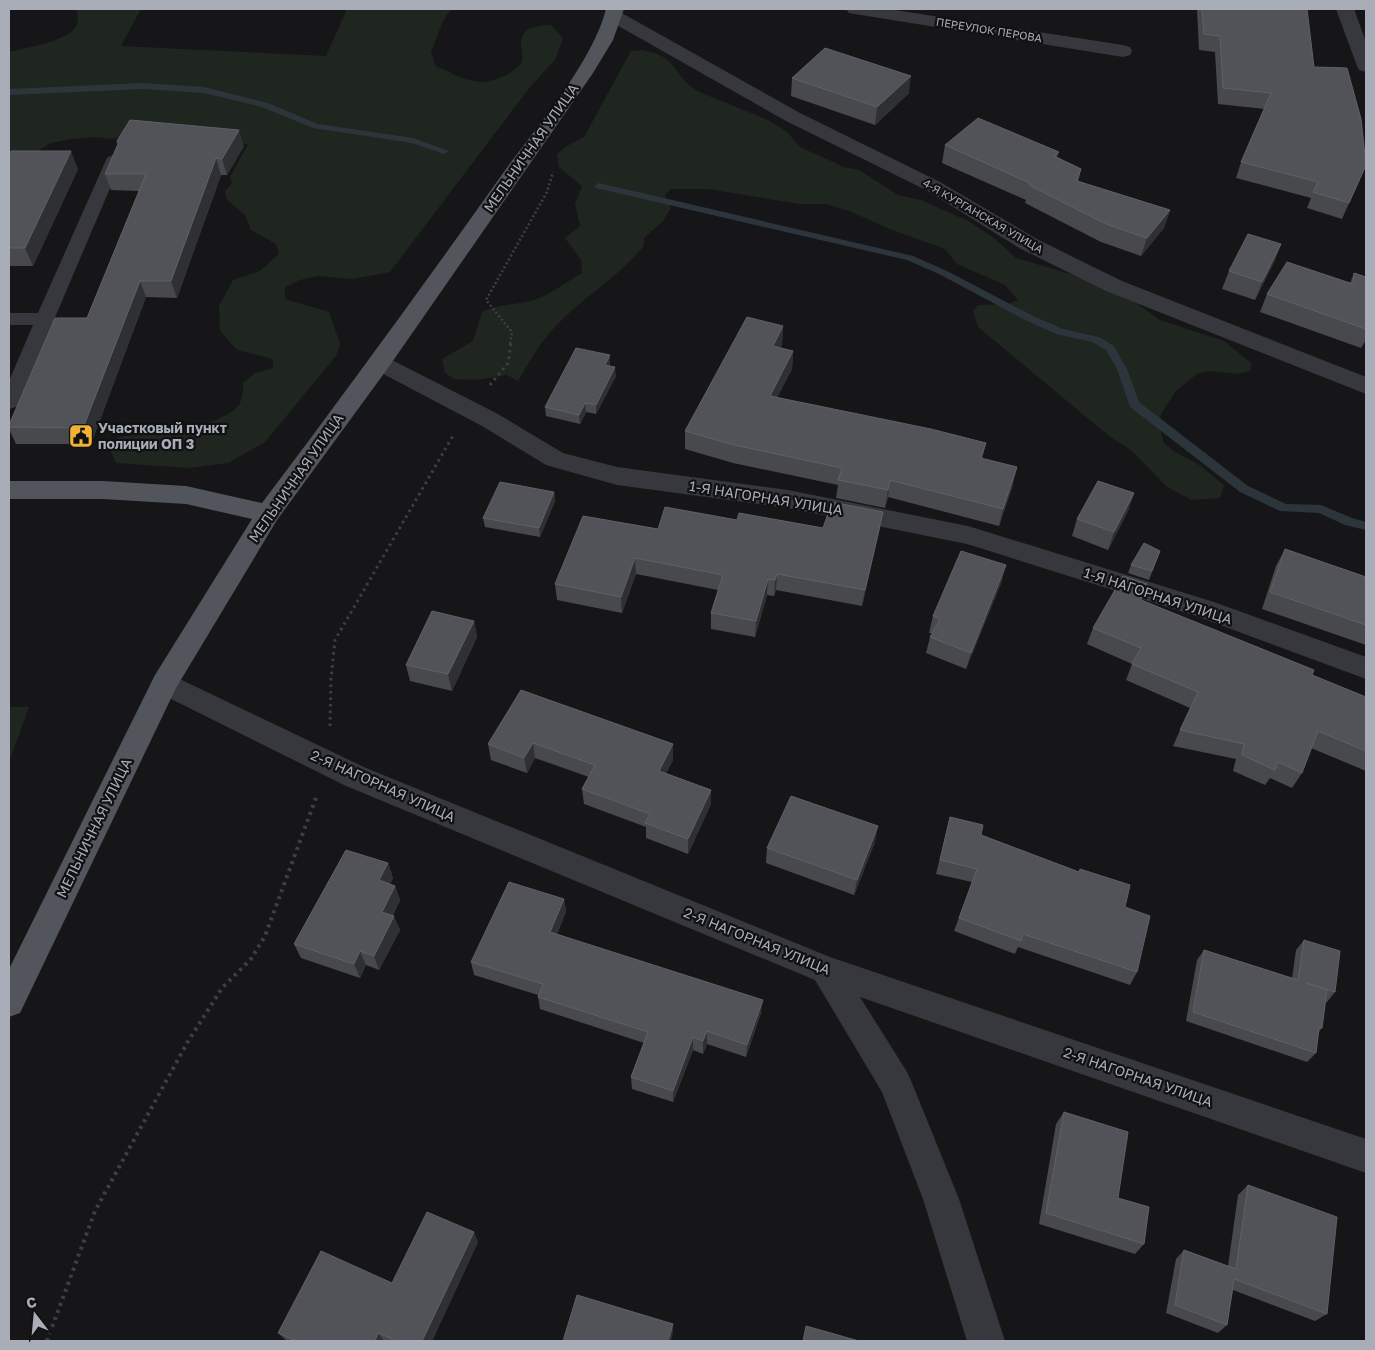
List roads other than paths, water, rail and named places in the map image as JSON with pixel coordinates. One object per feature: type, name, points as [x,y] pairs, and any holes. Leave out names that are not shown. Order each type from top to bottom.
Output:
[{"type":"main road","name":"МЕЛЬНИЧНАЯ УЛИЦА","points":[[9,1002],[165,683],[268,514],[380,363],[572,92],[597,51],[614,12]]},
{"type":"main road","points":[[9,490],[103,490],[186,495],[268,514]]},
{"type":"street","name":"ПЕРЕУЛОК ПЕРОВА","points":[[856,9],[1123,51]]},
{"type":"street","points":[[1345,9],[1366,66]]},
{"type":"street","name":"4-Я КУРГАНСКАЯ УЛИЦА","points":[[614,12],[793,117],[933,186],[1029,244],[1069,264],[1123,289],[1366,386]]},
{"type":"street","name":"1-Я НАГОРНАЯ УЛИЦА","points":[[380,363],[469,409],[555,459],[617,476],[788,499],[968,535],[1205,610],[1366,668]]},
{"type":"street","name":"2-Я НАГОРНАЯ УЛИЦА","points":[[165,683],[375,784],[826,970],[1366,1156]]},
{"type":"street","points":[[826,970],[895,1083],[941,1199],[986,1341]]},
{"type":"lane","points":[[9,402],[114,160]]},
{"type":"lane","points":[[9,319],[45,319]]},
{"type":"waterway","points":[[9,92],[143,86],[204,90],[265,105],[316,126],[413,141],[444,151]]},
{"type":"waterway","points":[[599,186],[910,258],[944,273],[1029,318],[1060,332],[1095,339],[1110,348],[1122,369],[1134,404],[1244,489],[1284,508],[1321,509],[1349,522],[1366,526]]},
{"type":"place","name":"Участковый пункт полиции ОП 3","points":[[81,436]]}]
